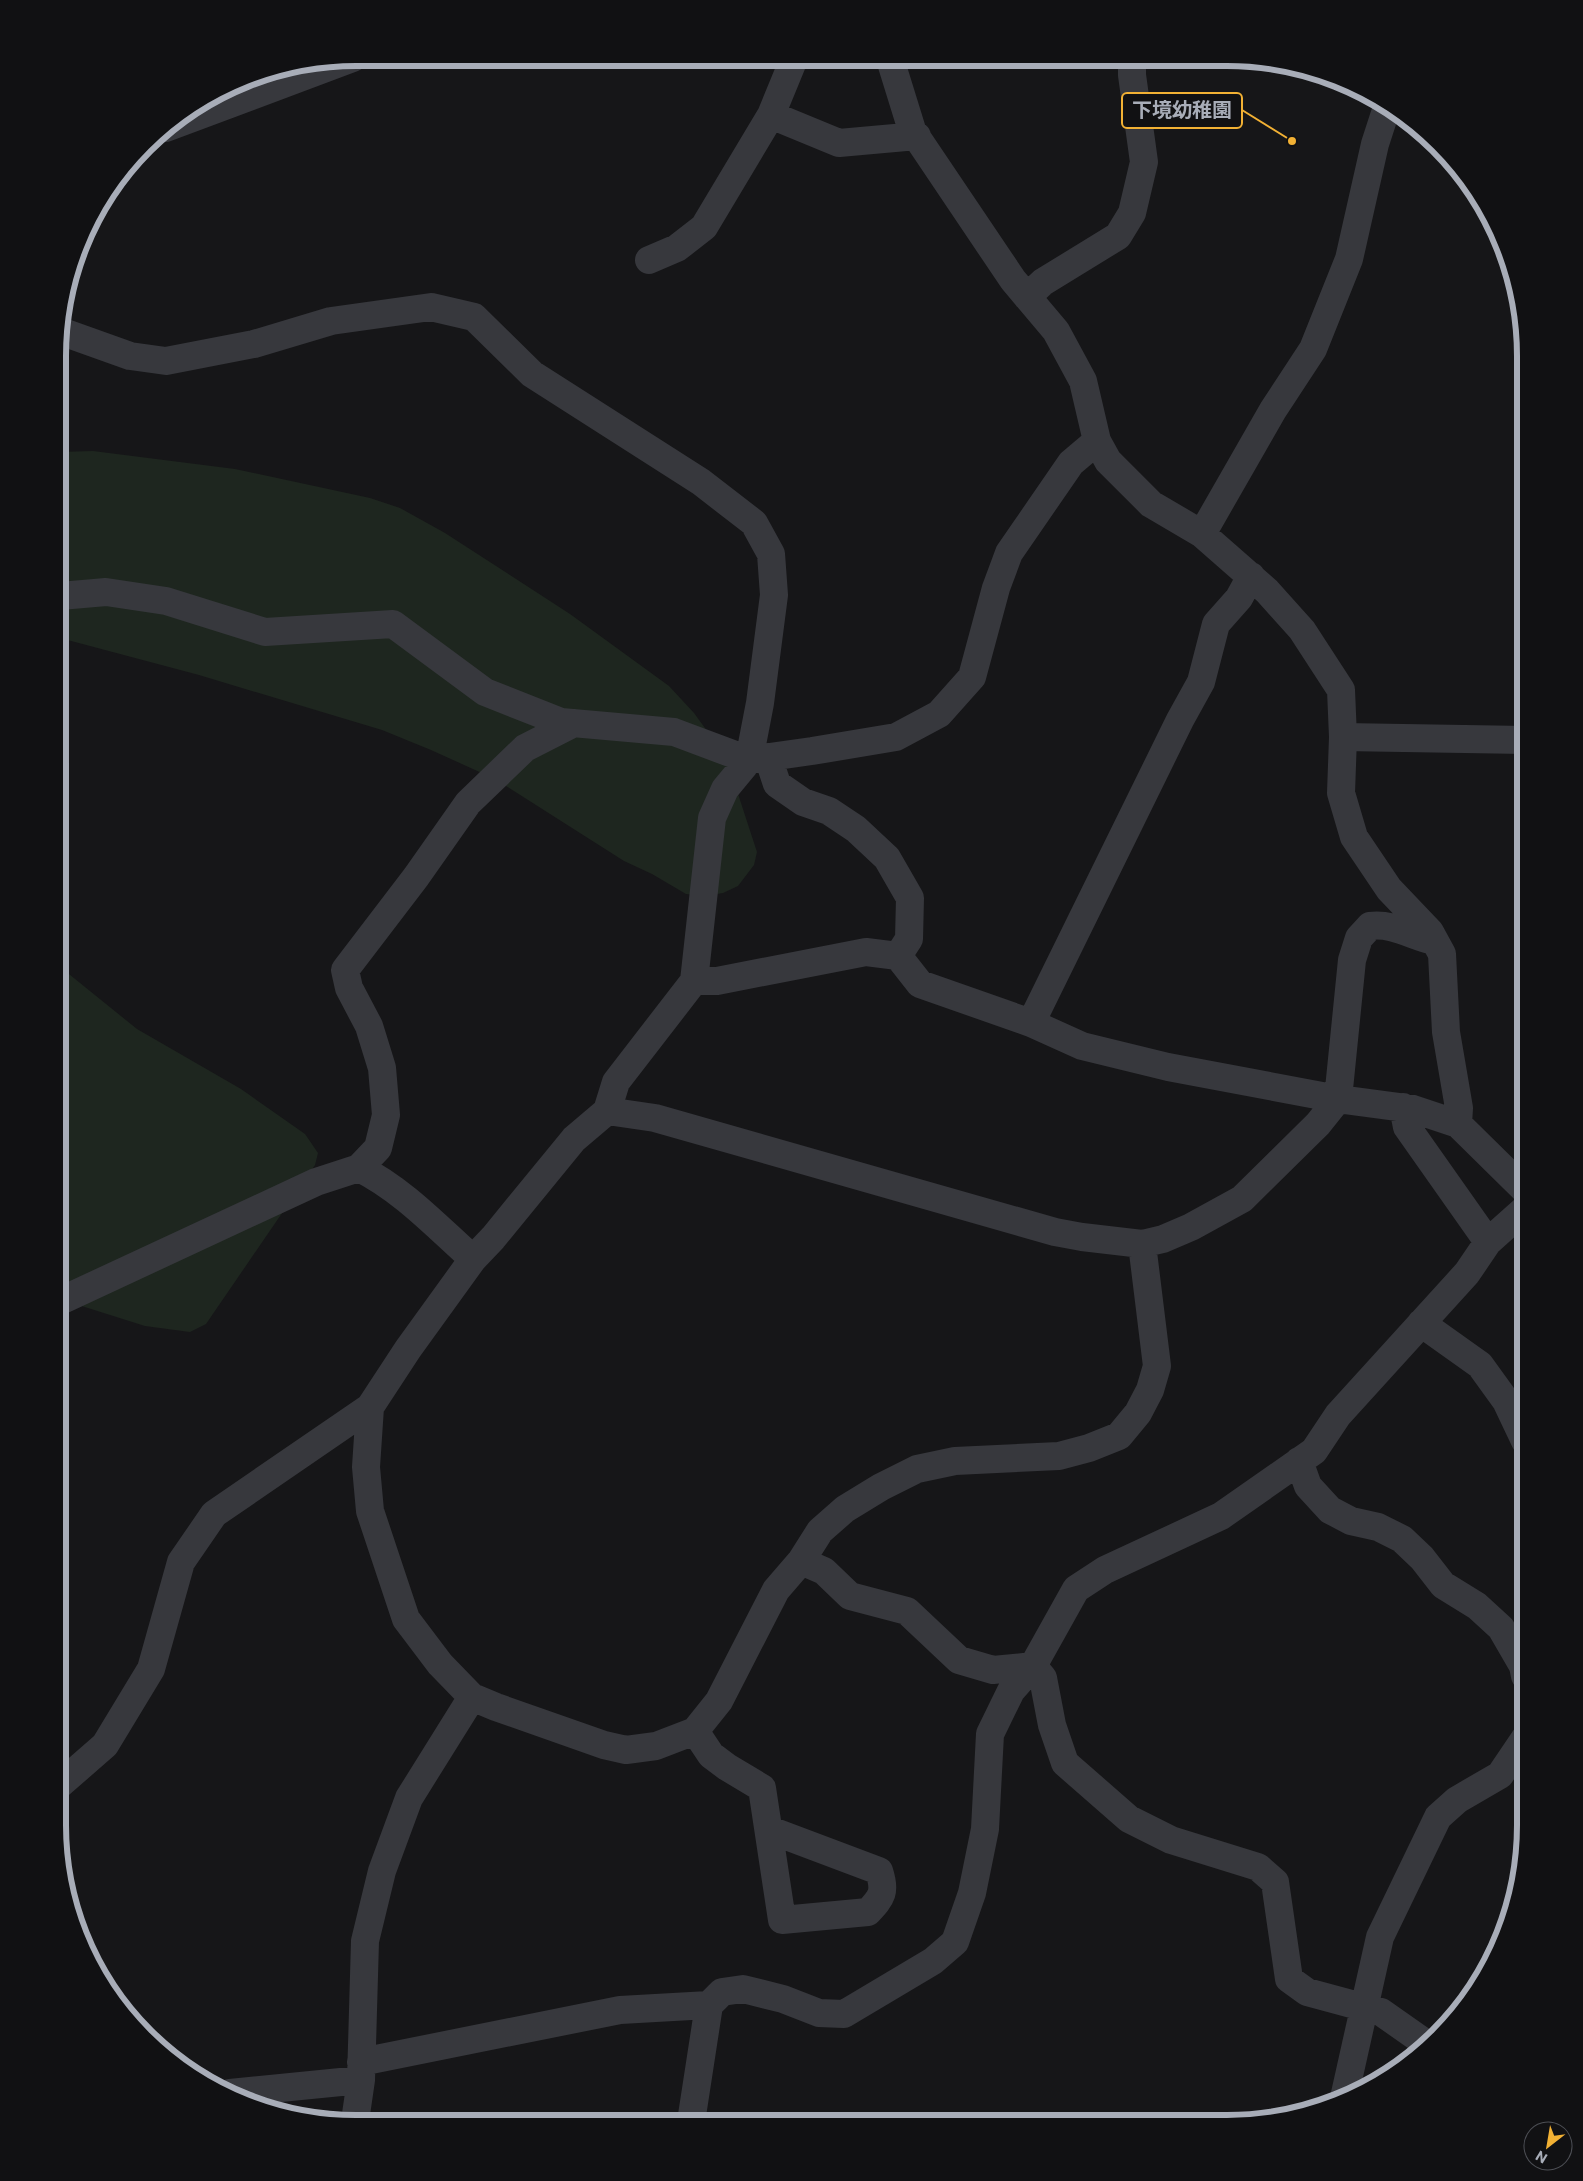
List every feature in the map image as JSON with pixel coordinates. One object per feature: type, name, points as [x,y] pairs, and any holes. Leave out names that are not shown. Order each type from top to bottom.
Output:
[{"type":"street","points":[[650,260],[677,248],[704,228],[771,116],[791,66]]},
{"type":"street","points":[[892,66],[912,130],[1013,280],[1056,331],[1083,381],[1097,441],[1108,461],[1151,504],[1202,534],[1267,591],[1302,630],[1341,690],[1343,737],[1341,793],[1354,837],[1389,889],[1430,932],[1442,954],[1446,1032],[1459,1108],[1458,1124]]},
{"type":"street","points":[[1027,297],[1043,282],[1118,236],[1132,213],[1144,162],[1132,66]]},
{"type":"street","points":[[189,119],[326,68]]},
{"type":"street","points":[[1202,534],[1272,410],[1314,349],[1349,259],[1375,144],[1385,113]]},
{"type":"street","points":[[771,116],[839,143],[917,136]]},
{"type":"street","points":[[67,334],[130,356],[166,361],[254,344],[332,322],[422,308],[431,307],[474,317],[532,374],[701,482],[754,523],[771,554],[774,595],[760,703],[758,759],[778,784],[803,802],[829,811],[856,828],[887,858],[910,898],[909,939],[898,956]]},
{"type":"street","points":[[66,595],[106,592],[166,601],[265,632],[394,624],[485,692],[561,722],[674,732],[758,759],[896,737],[939,714],[972,677],[996,588],[1009,553],[1071,463],[1097,441]]},
{"type":"street","points":[[1031,1023],[1200,682],[1216,624],[1239,598],[1251,576]]},
{"type":"street","points":[[66,1298],[316,1182],[359,1168],[378,1148],[386,1115],[382,1068],[369,1026],[349,988],[344,970],[416,877],[468,803],[525,748],[574,723]]},
{"type":"street","points":[[1343,737],[1517,740]]},
{"type":"street","points":[[66,1779],[105,1746],[151,1669],[181,1562],[214,1514],[370,1407],[408,1349],[473,1259],[493,1238],[574,1139],[606,1111],[616,1082],[694,981],[712,818],[725,789],[758,759]]},
{"type":"street","points":[[606,1111],[655,1118],[1056,1232],[1082,1238],[1142,1244],[1191,1227],[1242,1199],[1318,1124],[1338,1100],[1352,960],[1359,938],[1370,926],[1381,924],[1404,930],[1420,938],[1435,941]]},
{"type":"street","points":[[694,981],[717,981],[866,952],[898,956],[920,984],[1031,1023],[1082,1046],[1168,1067],[1338,1100],[1413,1109],[1458,1124],[1517,1182]]},
{"type":"street","points":[[1403,1108],[1407,1127],[1488,1242]]},
{"type":"street","points":[[359,1168],[377,1177],[400,1194],[473,1259]]},
{"type":"street","points":[[692,2115],[709,2005],[722,1992],[743,1989],[783,1999],[819,2014],[844,2014],[933,1961],[955,1942],[972,1893],[985,1829],[990,1734],[1011,1690],[1033,1666],[1076,1589],[1105,1570],[1222,1516],[1314,1451],[1338,1415],[1467,1272],[1488,1242],[1517,1215]]},
{"type":"street","points":[[370,1407],[366,1467],[370,1511],[406,1619],[440,1664],[472,1697],[604,1745],[626,1750],[656,1746],[695,1731],[719,1701],[776,1590],[801,1561],[820,1531],[845,1509],[881,1487],[918,1469],[955,1460],[1059,1456],[1088,1448],[1119,1436],[1138,1413],[1150,1390],[1157,1366],[1142,1244]]},
{"type":"street","points":[[1421,1323],[1480,1365],[1506,1401],[1517,1424]]},
{"type":"street","points":[[1300,1461],[1308,1486],[1330,1510],[1351,1521],[1378,1527],[1402,1539],[1422,1558],[1443,1585],[1477,1606],[1501,1628],[1517,1656]]},
{"type":"street","points":[[801,1561],[824,1572],[850,1596],[906,1611],[959,1660],[993,1670],[1033,1666]]},
{"type":"street","points":[[1033,1666],[1043,1678],[1052,1725],[1065,1763],[1128,1819],[1170,1840],[1258,1867],[1276,1882],[1289,1980],[1308,1992],[1381,2012],[1421,2040]]},
{"type":"street","points":[[356,2115],[364,2027],[365,1941],[382,1871],[409,1798],[472,1697]]},
{"type":"street","points":[[695,1731],[711,1754],[727,1768],[762,1788],[770,1830]]},
{"type":"street","points":[[1346,2089],[1380,1937],[1438,1817],[1457,1800],[1500,1775],[1517,1750]]},
{"type":"street","points":[[241,2091],[361,2071],[620,2010],[709,2005]]},
{"type":"shaded area","points":[[93,451],[235,469],[370,498],[400,508],[445,533],[570,614],[669,686],[694,713],[726,757],[757,852],[754,865],[738,886],[723,893],[705,896],[686,894],[652,874],[624,861],[495,779],[431,750],[382,730],[199,675],[66,640],[66,452]]},
{"type":"shaded area","points":[[66,972],[137,1029],[241,1089],[305,1134],[318,1153],[315,1165],[206,1324],[190,1332],[145,1326],[69,1302],[66,1303]]},
{"type":"place","name":"下境幼稚園","points":[[1292,141]]}]
